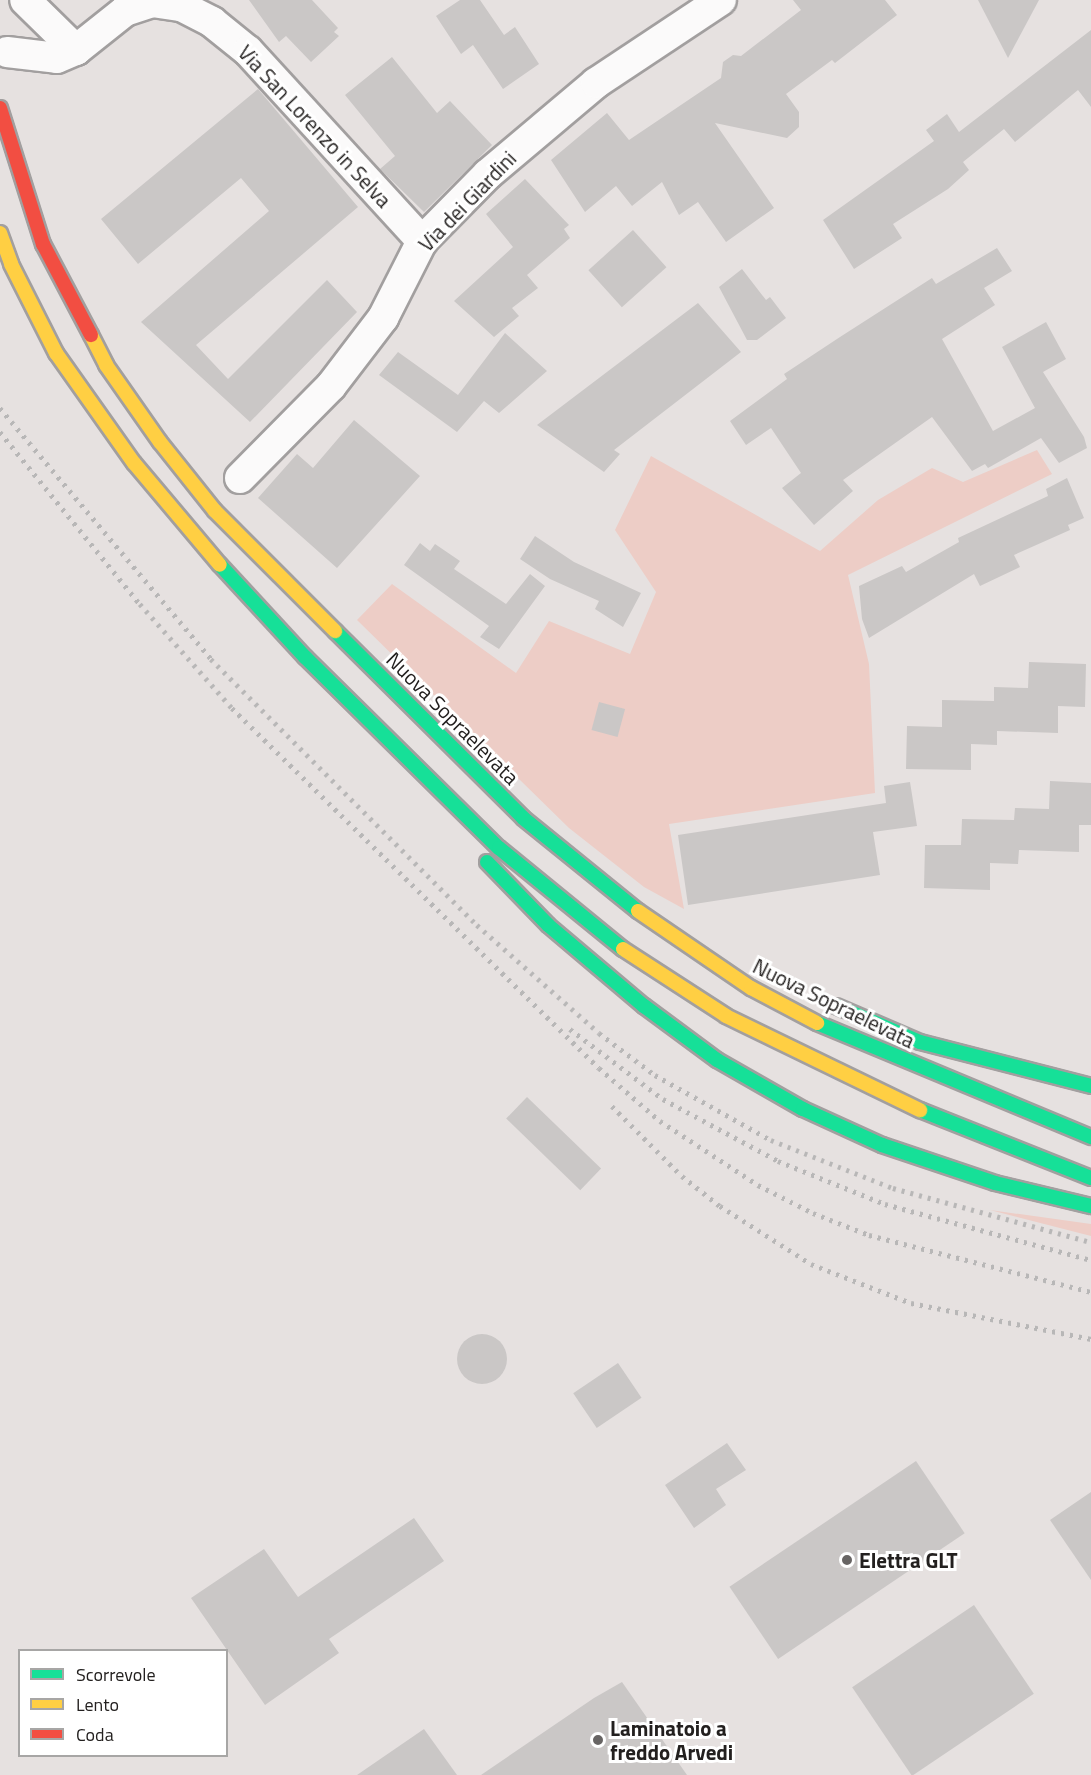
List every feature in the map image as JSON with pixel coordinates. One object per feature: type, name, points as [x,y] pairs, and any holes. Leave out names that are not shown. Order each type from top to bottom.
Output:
[{"type":"highway","name":"Nuova Sopraelevata","points":[[0,108],[43,244],[106,365],[160,442],[215,511],[523,818],[592,877],[680,942],[752,988],[829,1029],[1091,1137]]},
{"type":"highway","points":[[0,233],[11,264],[56,353],[134,464],[192,534],[305,657],[499,848],[581,917],[652,970],[726,1016],[814,1062],[1006,1145],[1091,1178]]},
{"type":"highway","points":[[305,657],[387,759]]},
{"type":"highway","points":[[476,851],[548,925],[644,1006],[717,1060],[765,1087],[882,1145],[995,1183],[1091,1206]]},
{"type":"highway","points":[[592,877],[708,940]]},
{"type":"highway","points":[[820,999],[920,1042],[1091,1086]]},
{"type":"street","points":[[25,0],[76,50]]},
{"type":"street","name":"Via dei Giardini","points":[[240,478],[331,386],[383,318],[422,241],[488,174],[560,111],[720,0]]},
{"type":"street","name":"Via San Lorenzo in Selva","points":[[7,52],[57,58],[76,50],[125,10],[152,2],[181,6],[212,22],[248,51],[422,241]]},
{"type":"shaded area","points":[[1037,450],[1052,474],[848,575],[869,664],[875,793],[669,824],[684,909],[644,887],[569,828],[357,620],[392,584],[516,673],[549,621],[630,654],[656,592],[615,530],[651,456],[820,551],[878,500],[932,468],[963,482]]},
{"type":"shaded area","points":[[990,1210],[1091,1224],[1091,1236]]},
{"type":"building","points":[[249,0],[312,0],[338,28],[334,32],[339,36],[311,62],[286,36],[279,42]]},
{"type":"building","points":[[460,0],[480,0],[504,35],[515,27],[539,64],[503,89],[473,45],[461,54],[436,16]]},
{"type":"building","points":[[793,0],[885,0],[897,15],[835,63],[832,60],[786,94],[799,112],[799,127],[787,138],[715,123],[774,208],[726,242],[698,202],[679,215],[662,182],[632,206],[616,186],[585,212],[551,160],[607,113],[629,140],[721,78],[723,62],[733,55],[741,56],[801,10]]},
{"type":"building","points":[[978,0],[1039,0],[1008,58]]},
{"type":"building","points":[[1091,30],[1091,107],[1078,90],[1015,142],[1004,129],[963,162],[969,170],[948,189],[893,224],[902,238],[854,269],[823,220],[934,141],[926,130],[947,114],[959,132]]},
{"type":"building","points":[[392,57],[437,113],[450,101],[492,145],[424,212],[380,169],[395,156],[345,95]]},
{"type":"building","points":[[258,89],[358,207],[196,345],[228,379],[327,280],[357,312],[250,422],[141,322],[269,211],[241,178],[138,264],[101,219]]},
{"type":"building","points":[[525,179],[569,225],[564,229],[570,238],[527,275],[538,288],[512,308],[519,316],[494,337],[454,301],[513,247],[486,214]]},
{"type":"building","points":[[633,230],[666,267],[622,307],[588,270]]},
{"type":"building","points":[[997,248],[1012,271],[984,288],[995,305],[942,339],[993,431],[1035,408],[1002,347],[1046,322],[1066,359],[1043,372],[1084,437],[1087,448],[1059,463],[1041,438],[988,468],[985,464],[972,471],[932,417],[843,480],[853,491],[814,525],[782,488],[801,473],[771,428],[746,445],[730,421],[787,379],[784,374],[840,337],[932,278],[936,284]]},
{"type":"building","points":[[742,269],[766,300],[770,297],[786,318],[757,340],[747,340],[719,287]]},
{"type":"building","points":[[698,303],[741,352],[614,450],[620,454],[604,472],[537,425]]},
{"type":"building","points":[[505,333],[547,371],[499,413],[484,401],[457,432],[379,375],[398,352],[458,395]]},
{"type":"building","points":[[354,420],[420,476],[337,568],[258,498],[297,454],[313,468]]},
{"type":"building","points":[[1067,478],[1084,518],[1068,525],[1070,530],[1014,555],[1020,567],[980,586],[974,574],[869,638],[862,619],[859,586],[902,566],[906,572],[959,542],[958,538],[1048,496],[1046,489]]},
{"type":"building","points":[[535,536],[574,562],[641,593],[623,627],[595,609],[599,601],[550,579],[520,559]]},
{"type":"building","points":[[420,543],[430,551],[435,544],[460,561],[454,569],[506,604],[530,574],[545,586],[499,649],[480,637],[489,626],[404,565]]},
{"type":"building","points":[[1029,662],[1086,664],[1085,707],[1058,706],[1058,733],[997,731],[997,745],[971,744],[971,770],[906,769],[907,726],[942,727],[942,700],[994,701],[994,687],[1028,688]]},
{"type":"building","points":[[599,702],[625,709],[618,737],[591,730]]},
{"type":"building","points":[[1050,781],[1091,783],[1091,825],[1079,825],[1079,852],[1019,850],[1018,864],[990,863],[990,890],[924,888],[925,845],[961,845],[962,819],[1014,820],[1015,808],[1049,809]]},
{"type":"building","points":[[910,782],[917,826],[873,832],[880,875],[688,905],[678,835],[886,803],[884,786]]},
{"type":"building","points":[[527,1097],[601,1169],[580,1190],[506,1119]]},
{"type":"building","points":[[482,1334],[491,1336],[502,1345],[507,1359],[505,1368],[496,1379],[482,1384],[473,1382],[462,1373],[457,1359],[459,1350],[468,1339]]},
{"type":"building","points":[[618,1363],[641,1398],[597,1428],[573,1393]]},
{"type":"building","points":[[727,1443],[746,1470],[716,1489],[726,1505],[694,1528],[665,1485]]},
{"type":"building","name":"Elettra GLT","points":[[916,1461],[965,1533],[778,1659],[729,1587]]},
{"type":"building","points":[[1091,1492],[1091,1580],[1050,1520]]},
{"type":"building","points":[[414,1518],[444,1561],[329,1639],[339,1653],[265,1705],[191,1598],[264,1549],[298,1597]]},
{"type":"building","points":[[974,1605],[1034,1694],[911,1775],[852,1687]]},
{"type":"building","name":"Laminatoio a freddo Arvedi","points":[[622,1682],[687,1775],[481,1775],[594,1698]]},
{"type":"building","points":[[424,1729],[457,1775],[357,1775]]},
{"type":"railway","points":[[0,408],[211,659],[477,925],[599,1033],[655,1075],[771,1140],[893,1188],[1091,1242]]},
{"type":"railway","points":[[0,432],[140,604],[232,708],[599,1068],[660,1121],[758,1185],[813,1213],[869,1235],[1091,1292]]},
{"type":"railway","points":[[570,1029],[663,1099],[778,1161],[885,1204],[1091,1260]]},
{"type":"railway","points":[[612,1106],[682,1176],[720,1206],[811,1264],[911,1303],[1091,1339]]},
{"type":"traffic: fast","points":[[220,565],[305,657],[499,848],[623,949]]},
{"type":"traffic: fast","points":[[335,631],[523,818],[638,911]]},
{"type":"traffic: fast","points":[[487,862],[548,925],[644,1006],[717,1060],[803,1109],[882,1145],[995,1183],[1091,1206]]},
{"type":"traffic: fast","points":[[836,1006],[920,1042],[1091,1086]]},
{"type":"traffic: fast","points":[[817,1023],[1091,1137]]},
{"type":"traffic: fast","points":[[920,1110],[1091,1178]]},
{"type":"traffic: slow","points":[[0,233],[11,264],[56,353],[134,463],[220,565]]},
{"type":"traffic: slow","points":[[91,335],[106,365],[160,442],[215,511],[335,631]]},
{"type":"traffic: slow","points":[[638,911],[751,988],[817,1023]]},
{"type":"traffic: slow","points":[[623,949],[726,1016],[920,1110]]},
{"type":"traffic: jam","points":[[0,108],[43,244],[91,335]]},
{"type":"place","name":"Elettra GLT","points":[[847,1560]]},
{"type":"place","name":"Laminatoio a freddo Arvedi","points":[[598,1740]]}]
